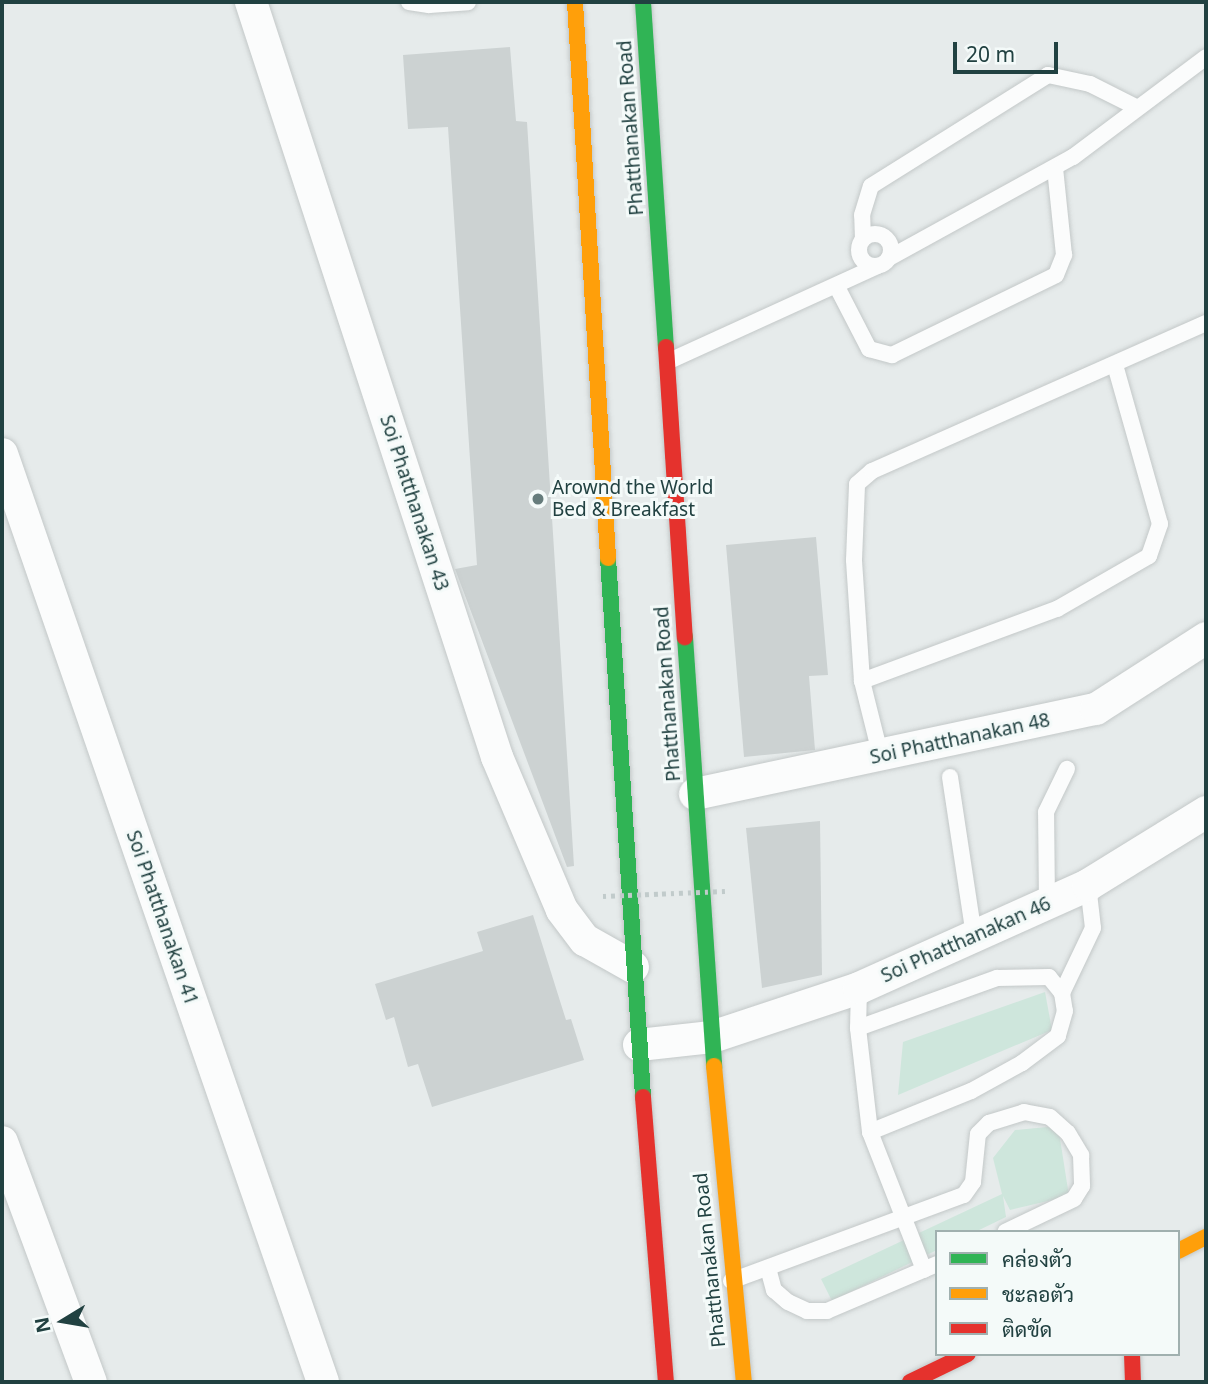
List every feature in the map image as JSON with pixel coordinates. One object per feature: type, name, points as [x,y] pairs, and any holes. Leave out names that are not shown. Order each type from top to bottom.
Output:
[{"type":"main road","points":[[575,2],[633,967],[666,1382]]},
{"type":"main road","name":"Phatthanakan Road","points":[[643,2],[712,1037],[731,1281],[744,1382]]},
{"type":"main road","points":[[1180,1250],[1206,1237]]},
{"type":"main road","points":[[910,1382],[964,1356]]},
{"type":"main road","points":[[1132,1356],[1132,1382]]},
{"type":"street","name":"Soi Phatthanakan 43","points":[[251,2],[497,757],[562,910],[585,940],[633,967]]},
{"type":"street","name":"Soi Phatthanakan 41","points":[[2,454],[10,503],[323,1382]]},
{"type":"street","name":"Soi Phatthanakan 48","points":[[695,794],[881,757],[1097,709],[1206,638]]},
{"type":"street","name":"Soi Phatthanakan 46","points":[[639,1045],[712,1037],[859,988],[1088,885],[1206,812]]},
{"type":"street","points":[[2,1142],[91,1382]]},
{"type":"lane","points":[[409,2],[468,2]]},
{"type":"lane","points":[[667,362],[837,287],[1055,168],[1206,57]]},
{"type":"lane","points":[[883,262],[863,262],[859,247],[863,239],[862,215],[871,186],[1048,75],[1090,84],[1136,107]]},
{"type":"lane","points":[[837,287],[869,349],[892,355],[1056,275],[1064,255],[1055,168]]},
{"type":"lane","points":[[863,239],[869,235],[884,237],[890,243],[883,262]]},
{"type":"lane","points":[[881,757],[862,681],[854,560],[857,484],[872,471],[1206,323]]},
{"type":"lane","points":[[862,681],[1057,609],[1149,556],[1160,524],[1115,365]]},
{"type":"lane","points":[[1047,903],[1046,812],[1067,769]]},
{"type":"lane","points":[[950,777],[974,936]]},
{"type":"lane","points":[[1062,993],[1093,928],[1088,885]]},
{"type":"lane","points":[[858,1028],[997,978],[1049,976],[1062,993],[1065,1011],[1058,1036],[1022,1063],[971,1091],[870,1132]]},
{"type":"lane","points":[[768,1268],[775,1290],[807,1311],[847,1306],[930,1267],[905,1219],[870,1132],[858,1028],[859,988]]},
{"type":"lane","points":[[731,1281],[905,1219],[969,1189],[978,1133],[989,1123],[1024,1112],[1049,1117],[1068,1133],[1081,1155],[1082,1186],[1074,1199],[1009,1230]]},
{"type":"path","points":[[603,896],[725,891]]},
{"type":"green space","points":[[1045,992],[1052,1030],[898,1095],[903,1042]]},
{"type":"green space","points":[[1058,1126],[1069,1196],[1010,1210],[1003,1196],[1006,1217],[979,1230],[935,1230],[935,1251],[832,1301],[821,1279],[1002,1194],[993,1158],[1015,1130]]},
{"type":"building","points":[[510,47],[516,121],[527,122],[574,866],[567,867],[455,569],[477,565],[448,127],[408,129],[403,55]]},
{"type":"building","points":[[816,537],[828,675],[809,676],[815,750],[744,757],[726,545]]},
{"type":"building","points":[[820,821],[822,975],[762,988],[746,828]]},
{"type":"building","points":[[533,915],[566,1020],[571,1019],[584,1060],[432,1107],[418,1064],[408,1067],[394,1017],[386,1020],[375,984],[483,951],[477,932]]},
{"type":"traffic: fast","points":[[643,2],[666,347]]},
{"type":"traffic: fast","points":[[608,558],[643,1097]]},
{"type":"traffic: fast","points":[[685,637],[714,1066]]},
{"type":"traffic: slow","points":[[575,2],[608,558]]},
{"type":"traffic: slow","points":[[714,1066],[744,1382]]},
{"type":"traffic: slow","points":[[1180,1250],[1206,1237]]},
{"type":"traffic: jam","points":[[666,347],[685,637]]},
{"type":"traffic: jam","points":[[643,1097],[666,1382]]},
{"type":"traffic: jam","points":[[910,1382],[964,1356]]},
{"type":"traffic: jam","points":[[1132,1356],[1133,1382]]},
{"type":"place","name":"Arownd the World Bed & Breakfast","points":[[538,499]]}]
